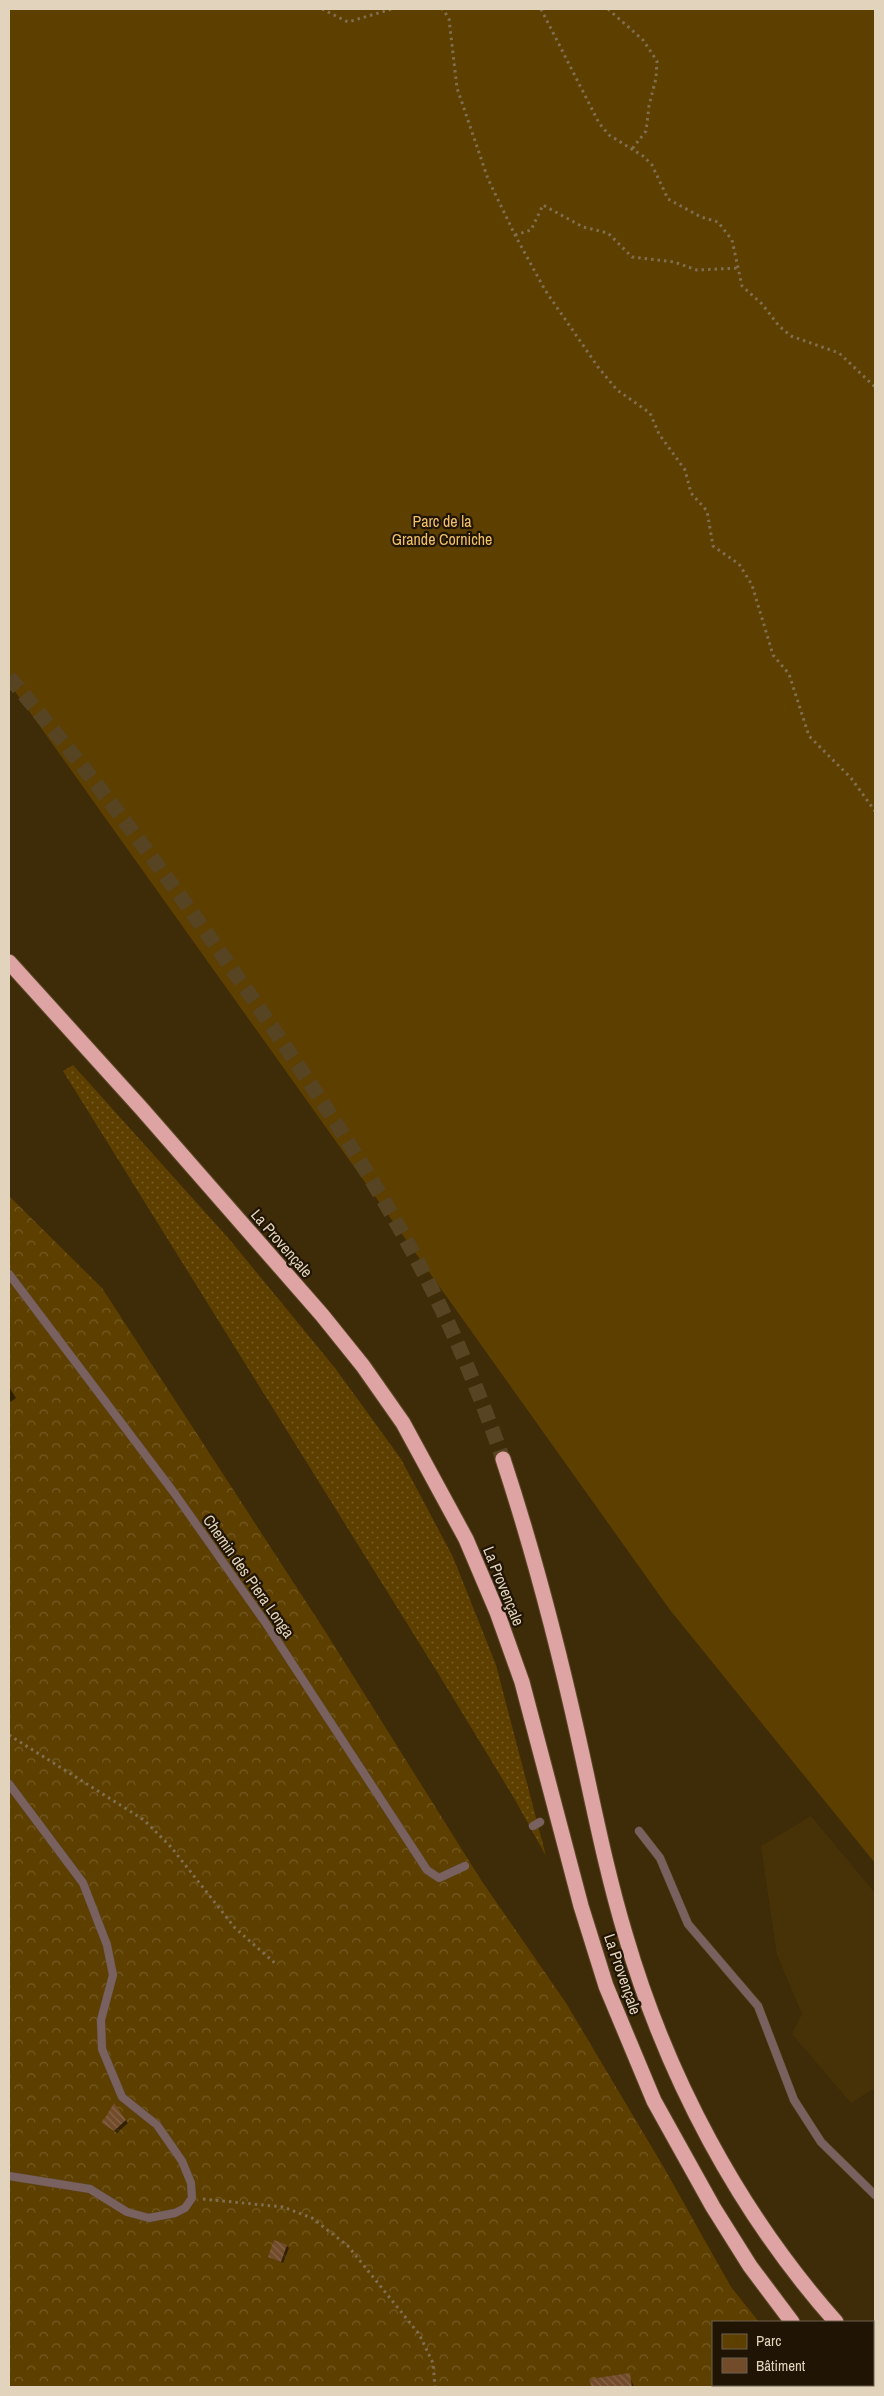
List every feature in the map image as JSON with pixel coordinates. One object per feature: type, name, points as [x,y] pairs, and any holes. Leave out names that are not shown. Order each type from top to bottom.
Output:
[{"type":"highway","name":"La Provençale","points":[[9,962],[141,1108],[322,1315],[363,1366],[403,1423],[466,1539],[497,1612],[522,1682],[581,1906],[606,1986],[654,2101],[713,2207],[750,2266],[791,2321]]},
{"type":"highway","name":"La Provençale","points":[[503,1459],[534,1557],[606,1864],[626,1938],[650,2007],[688,2100],[734,2181],[775,2246],[835,2321]]},
{"type":"lane","name":"Chemin des Piera Longa","points":[[9,1274],[181,1501],[267,1625],[427,1870],[439,1878],[465,1866]]},
{"type":"lane","points":[[9,1784],[83,1883],[107,1946],[113,1975],[101,2020],[102,2049],[122,2097],[157,2126],[182,2161],[191,2183],[192,2198],[185,2208],[175,2213],[149,2218],[127,2212],[90,2189],[9,2176]]},
{"type":"lane","points":[[638,1831],[660,1858],[688,1924],[758,2006],[794,2100],[821,2142],[875,2196]]},
{"type":"path","points":[[322,9],[348,22],[392,9]]},
{"type":"path","points":[[440,9],[443,9],[449,19],[451,53],[457,88],[488,179],[515,235],[545,290],[598,367],[617,390],[650,413],[658,434],[684,470],[691,493],[707,511],[714,546],[739,564],[752,585],[773,655],[789,674],[809,736],[851,778],[875,811]]},
{"type":"path","points":[[541,9],[599,124],[609,135],[632,149],[652,165],[668,198],[701,217],[718,222],[732,240],[742,286],[762,304],[778,326],[791,336],[839,353],[875,387]]},
{"type":"path","points":[[608,9],[643,40],[657,61],[656,78],[649,106],[646,131],[632,149]]},
{"type":"path","points":[[515,235],[531,230],[543,205],[583,227],[608,233],[632,257],[674,262],[697,270],[738,268]]},
{"type":"path","points":[[9,1735],[144,1820],[171,1847],[235,1928],[277,1965]]},
{"type":"path","points":[[192,2198],[283,2207],[312,2218],[348,2246],[419,2334],[433,2362],[435,2387]]},
{"type":"shaded area","points":[[811,1816],[875,1893],[875,2088],[851,2103],[792,2034],[802,2014],[777,1955],[761,1846]]},
{"type":"green space","name":"Parc de la Grande Corniche","points":[[9,9],[875,9],[875,1863],[670,1610],[9,683]]},
{"type":"green space","points":[[73,1065],[230,1240],[335,1368],[401,1459],[453,1557],[496,1665],[546,1856],[514,1798],[441,1678],[63,1071]]},
{"type":"green space","points":[[9,1196],[102,1288],[325,1631],[481,1880],[566,2003],[663,2166],[731,2287],[758,2321],[712,2321],[712,2386],[817,2387],[9,2387]]},
{"type":"building","points":[[114,2103],[126,2120],[114,2131],[102,2123]]},
{"type":"building","points":[[274,2240],[287,2245],[281,2262],[268,2257]]},
{"type":"building","points":[[630,2373],[632,2387],[591,2387],[590,2379]]},
{"type":"tunnel","points":[[9,677],[74,756],[168,879],[257,1005],[356,1155],[402,1232],[443,1312],[460,1348],[503,1459]]}]
